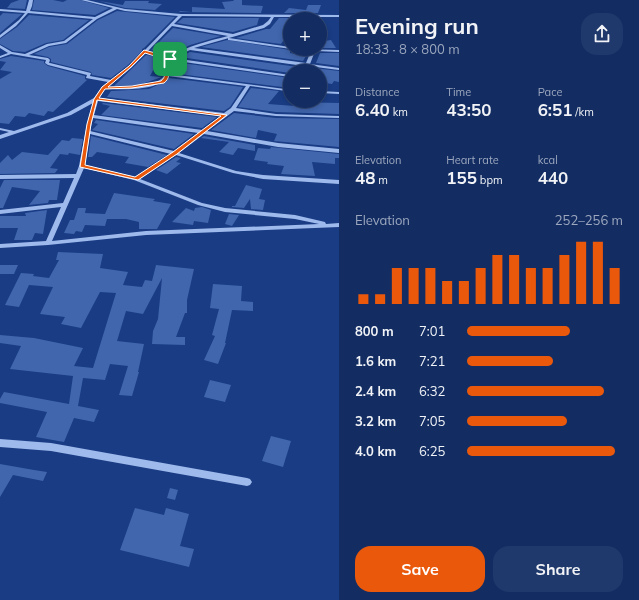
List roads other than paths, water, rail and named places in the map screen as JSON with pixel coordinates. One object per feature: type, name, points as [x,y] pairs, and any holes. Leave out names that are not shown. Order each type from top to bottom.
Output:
[{"type":"street","points":[[0,37],[19,22],[31,8],[31,0]]},
{"type":"street","points":[[83,0],[116,8],[181,15],[283,15]]},
{"type":"street","points":[[25,55],[48,45],[65,42],[96,18],[116,8]]},
{"type":"street","points":[[0,10],[28,11],[96,18]]},
{"type":"street","points":[[48,244],[82,166],[96,99],[104,88],[130,67],[181,15]]},
{"type":"street","points":[[104,88],[152,85],[162,82],[166,79],[167,75],[165,67],[170,59],[178,53],[198,45],[236,36],[267,25],[273,15]]},
{"type":"street","points":[[327,17],[339,16]]},
{"type":"street","points":[[171,26],[236,36]]},
{"type":"street","points":[[224,39],[283,47]]},
{"type":"street","points":[[0,46],[11,54]]},
{"type":"street","points":[[192,48],[300,64]]},
{"type":"street","points":[[327,51],[339,51]]},
{"type":"street","points":[[144,52],[170,59],[283,75]]},
{"type":"street","points":[[0,57],[11,54],[47,59],[47,63],[49,64],[81,71],[89,74],[88,77],[112,82]]},
{"type":"street","points":[[327,68],[339,69]]},
{"type":"street","points":[[167,75],[283,89]]},
{"type":"street","points":[[136,179],[175,153],[233,109],[249,85]]},
{"type":"street","points":[[327,92],[339,92]]},
{"type":"street","points":[[0,137],[69,114],[96,99],[225,115]]},
{"type":"street","points":[[233,109],[276,115],[339,117]]},
{"type":"street","points":[[92,116],[203,132],[278,145],[339,151]]},
{"type":"street","points":[[0,129],[14,132]]},
{"type":"street","points":[[89,132],[175,153],[235,172],[263,177],[339,182]]},
{"type":"street","points":[[82,166],[136,179],[200,204],[225,210],[295,217],[337,225]]},
{"type":"street","points":[[0,177],[77,176]]},
{"type":"street","points":[[0,212],[64,205]]},
{"type":"street","points":[[0,246],[48,244],[146,233],[337,225]]},
{"type":"street","points":[[0,443],[51,447],[247,482]]}]
